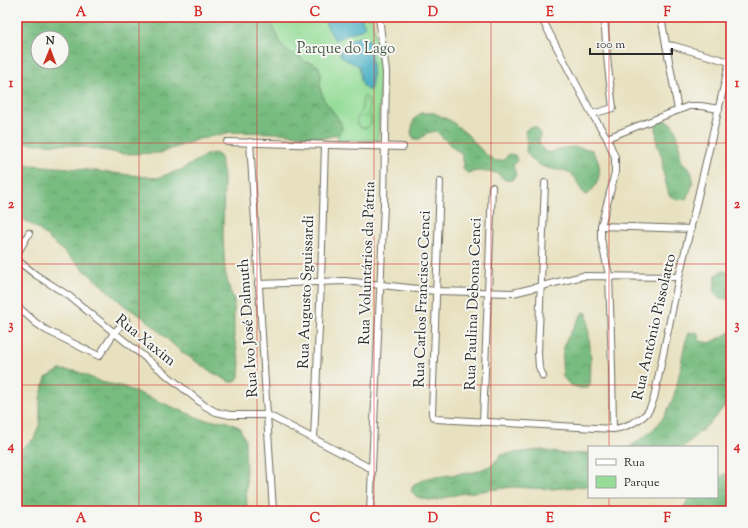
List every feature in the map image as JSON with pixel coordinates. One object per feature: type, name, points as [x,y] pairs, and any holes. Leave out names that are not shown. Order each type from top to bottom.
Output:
[{"type":"street","name":"Rua Voluntários da Pátria","points":[[370,511],[384,205],[386,72],[379,17]]},
{"type":"street","points":[[541,17],[592,114],[607,138],[615,157],[615,172],[601,226],[601,239],[609,275],[612,429]]},
{"type":"street","points":[[592,114],[612,108],[604,17]]},
{"type":"street","points":[[661,17],[678,110]]},
{"type":"street","points":[[666,45],[730,62]]},
{"type":"street","name":"Rua Antônio Pissolatto","points":[[433,417],[436,419],[483,422],[621,429],[630,425],[649,411],[654,398],[679,277],[731,56]]},
{"type":"street","points":[[607,138],[689,106],[719,109]]},
{"type":"street","points":[[227,142],[403,147]]},
{"type":"street","name":"Rua Ivo José Dalmuth","points":[[250,142],[273,511]]},
{"type":"street","name":"Rua Augusto Sguissardi","points":[[314,439],[325,145]]},
{"type":"street","name":"Rua Carlos Francisco Cenci","points":[[433,417],[440,182]]},
{"type":"street","points":[[543,376],[539,367],[538,353],[545,183]]},
{"type":"street","name":"Rua Paulina Debona Cenci","points":[[483,422],[492,187]]},
{"type":"street","points":[[601,226],[691,229]]},
{"type":"street","points":[[17,254],[29,233]]},
{"type":"street","name":"Rua Xaxim","points":[[17,260],[36,275],[68,296],[205,406],[216,412],[230,415],[268,415]]},
{"type":"street","points":[[258,284],[345,281],[436,291],[513,292],[583,276],[609,275],[679,277]]},
{"type":"street","points":[[17,306],[46,330],[98,356],[114,333],[126,320]]},
{"type":"street","points":[[268,415],[372,469]]},
{"type":"street","points":[[273,511],[290,511]]},
{"type":"green space","points":[[17,17],[266,17],[273,26],[282,47],[300,57],[305,62],[313,63],[319,67],[321,75],[320,88],[324,100],[340,121],[342,129],[338,134],[325,138],[280,133],[231,132],[199,139],[160,153],[124,154],[72,145],[17,143]]},
{"type":"green space","name":"Parque do Lago","points":[[266,17],[372,17],[381,69],[378,140],[338,140],[338,134],[342,129],[340,121],[324,100],[320,88],[321,75],[313,63],[305,62],[300,57],[282,47]]},
{"type":"green space","points":[[364,97],[368,98],[369,100],[371,121],[369,127],[367,128],[359,127],[357,124],[357,117],[362,109]]},
{"type":"green space","points":[[421,113],[434,113],[451,121],[468,135],[485,154],[496,161],[504,160],[509,154],[515,155],[517,160],[513,166],[516,175],[512,180],[505,180],[497,173],[478,171],[467,173],[463,169],[464,164],[461,153],[453,148],[436,131],[427,133],[420,139],[414,139],[411,133],[414,119]]},
{"type":"green space","points":[[659,121],[668,121],[672,125],[677,135],[682,162],[687,166],[692,174],[693,179],[691,189],[686,199],[677,200],[669,195],[663,172],[662,157],[657,144],[656,126]]},
{"type":"green space","points":[[529,127],[536,127],[540,134],[539,144],[545,152],[552,152],[570,147],[592,150],[598,161],[599,176],[596,185],[590,192],[586,195],[575,178],[568,172],[539,165],[529,156],[526,151],[527,141],[525,131]]},
{"type":"green space","points":[[215,153],[220,156],[224,176],[223,236],[225,271],[230,291],[234,299],[234,337],[240,362],[239,377],[235,382],[230,382],[213,373],[179,350],[147,320],[125,306],[37,228],[17,216],[17,164],[157,178],[183,169],[206,155]]},
{"type":"green space","points":[[721,271],[731,272],[731,300],[720,298],[714,291],[716,275]]},
{"type":"green space","points":[[583,312],[587,313],[591,359],[590,385],[588,388],[580,388],[570,385],[563,377],[562,362],[564,344]]},
{"type":"green space","points":[[697,332],[700,341],[710,343],[731,332],[731,400],[712,421],[684,446],[631,446],[648,434],[662,420],[667,411],[675,392],[683,350],[689,333]]},
{"type":"green space","points":[[60,370],[76,371],[101,382],[124,387],[204,420],[225,421],[239,427],[245,439],[247,511],[17,511],[17,452],[34,439],[40,423],[40,398],[46,378]]},
{"type":"green space","points":[[541,450],[565,454],[588,453],[588,486],[551,489],[512,487],[459,494],[433,501],[417,497],[411,491],[413,485],[427,478],[475,472],[492,465],[501,455]]},
{"type":"green space","points":[[731,471],[731,506],[720,511],[681,511],[689,498],[718,498],[718,478]]},
{"type":"water","points":[[322,17],[361,17],[365,26],[362,30],[349,33],[337,40],[334,39]]},
{"type":"water","points":[[359,37],[368,38],[369,42],[372,60],[372,81],[371,88],[368,90],[361,82],[359,66],[346,60],[340,55],[340,48],[349,41]]}]
